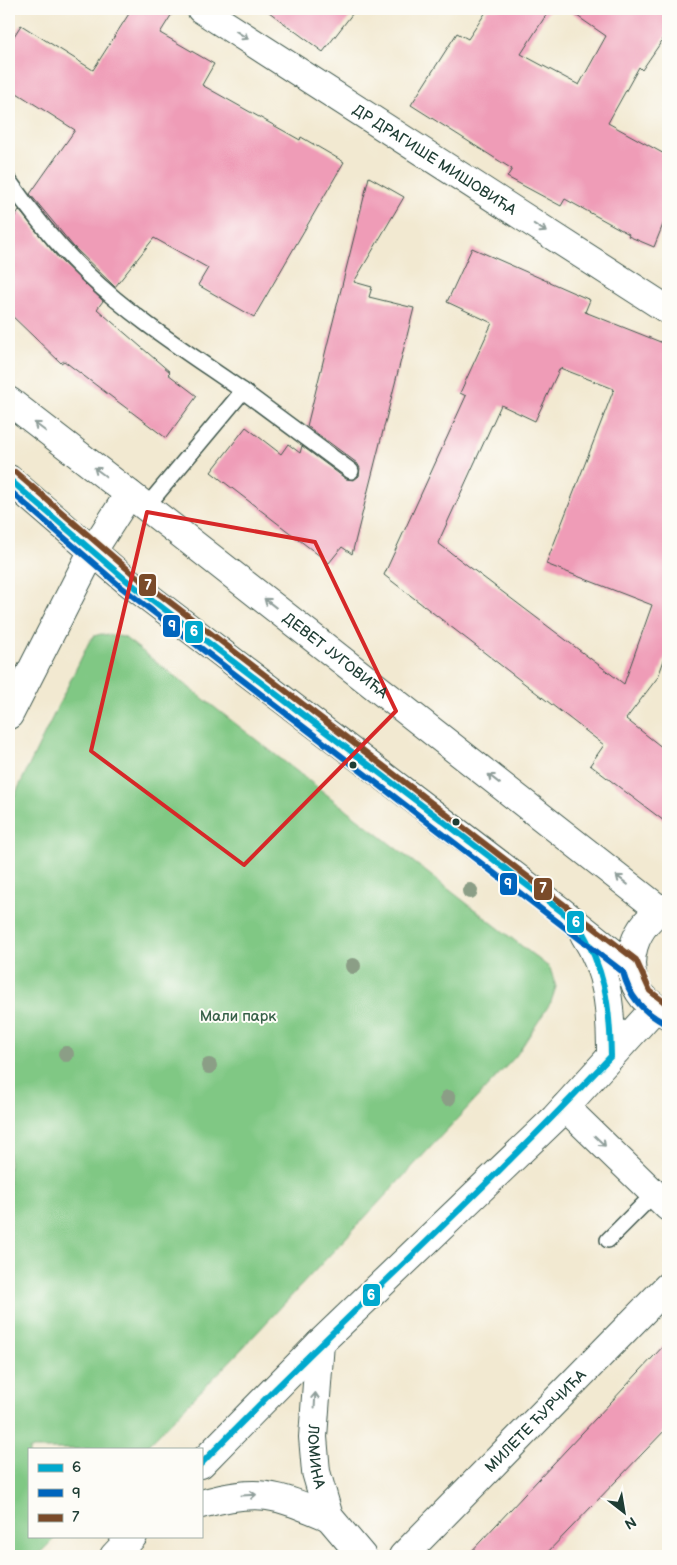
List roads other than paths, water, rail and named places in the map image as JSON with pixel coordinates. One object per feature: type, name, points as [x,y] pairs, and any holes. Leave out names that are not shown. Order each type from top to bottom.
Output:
[{"type":"street","name":"ДР ДРАГИШЕ МИШОВИЋА","points":[[201,9],[668,310]]},
{"type":"street","name":"ДЕВЕТ ЈУГОВИЋА","points":[[9,401],[664,908]]},
{"type":"street","points":[[9,479],[92,552],[578,924],[631,967]]},
{"type":"street","points":[[9,715],[92,552],[137,501]]},
{"type":"street","points":[[202,1463],[320,1343],[565,1107],[612,1056],[662,1011],[643,996],[635,983],[631,967],[632,950],[638,934],[647,920],[664,908]]},
{"type":"street","points":[[578,924],[596,951],[604,976],[609,998],[612,1056]]},
{"type":"street","points":[[565,1107],[661,1200]]},
{"type":"street","name":"МИЛЕТЕ ЋУРЧИЋА","points":[[403,1556],[668,1286]]},
{"type":"street","name":"ЛОМИНА","points":[[320,1343],[313,1437],[316,1472],[328,1517],[362,1556]]},
{"type":"street","points":[[202,1504],[226,1497],[269,1495],[287,1499],[328,1517]]},
{"type":"lane","points":[[9,181],[33,216],[88,274],[148,325],[243,391],[351,471]]},
{"type":"lane","points":[[137,501],[243,391]]},
{"type":"lane","points":[[608,1240],[661,1200]]},
{"type":"park label","name":"Мали парк","points":[[238,1016]]}]
